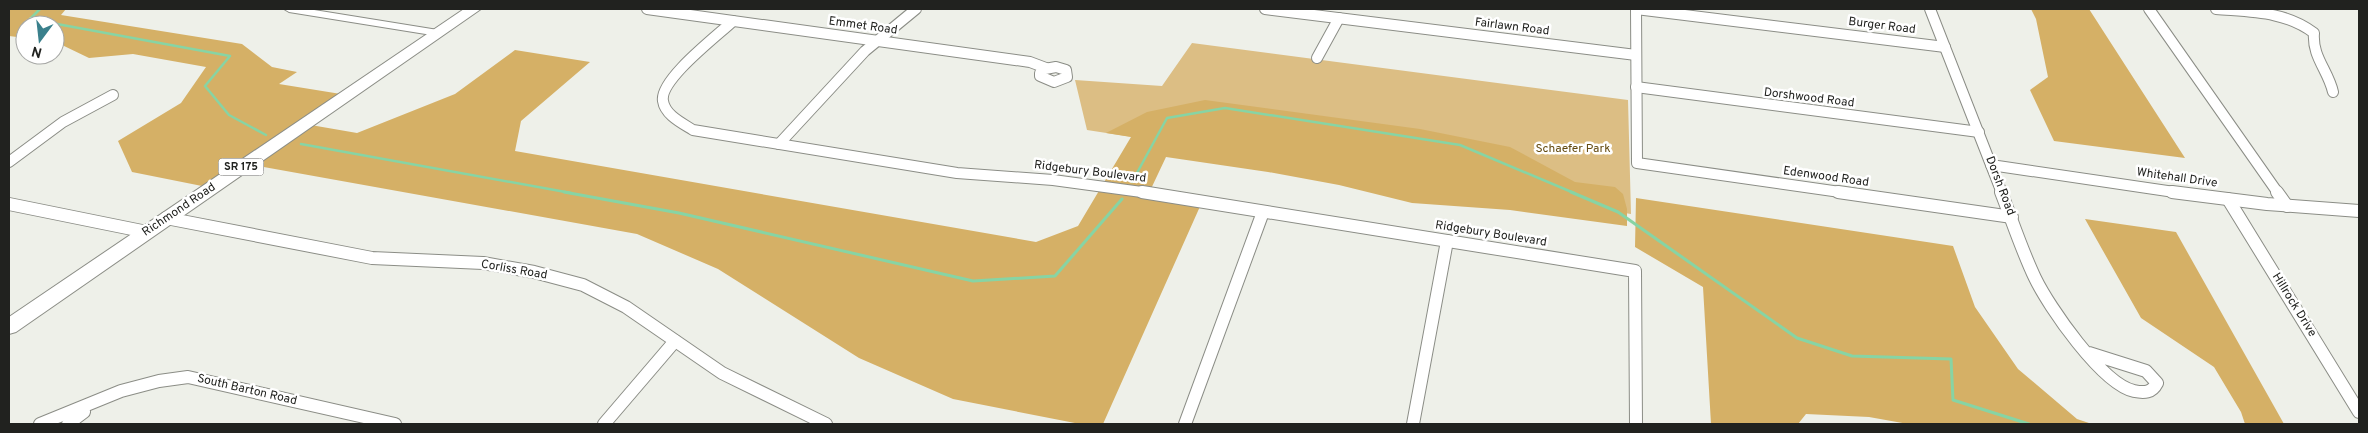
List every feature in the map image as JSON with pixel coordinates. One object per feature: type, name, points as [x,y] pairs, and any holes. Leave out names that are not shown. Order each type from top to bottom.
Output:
[{"type":"main road","name":"Richmond Road","points":[[9,327],[474,9]]},
{"type":"street","points":[[289,9],[438,33]]},
{"type":"street","name":"Emmet Road","points":[[647,9],[1030,62],[1046,68]]},
{"type":"street","points":[[779,144],[865,51],[916,9]]},
{"type":"street","name":"Fairlawn Road","points":[[1265,9],[1636,55]]},
{"type":"street","points":[[1636,9],[1637,163]]},
{"type":"street","name":"Burger Road","points":[[1636,9],[1945,46]]},
{"type":"street","name":"Dorsh Road","points":[[1930,9],[2035,278],[2058,314],[2089,353],[2114,381],[2123,387],[2144,392],[2152,391],[2156,387],[2157,383],[2154,377],[2146,371],[2089,353]]},
{"type":"street","points":[[2148,9],[2287,206]]},
{"type":"street","points":[[2216,9],[2266,14],[2306,25],[2314,33],[2314,55],[2329,79],[2333,92]]},
{"type":"street","points":[[1317,58],[1339,18]]},
{"type":"street","name":"Ridgebury Boulevard","points":[[733,21],[668,82],[663,92],[663,106],[671,117],[693,130],[957,173],[1084,184],[1635,271],[1636,424]]},
{"type":"street","name":"Dorshwood Road","points":[[1636,88],[1979,132]]},
{"type":"street","points":[[9,162],[63,122],[113,95]]},
{"type":"street","name":"Edenwood Road","points":[[1637,163],[2012,217]]},
{"type":"street","name":"Whitehall Drive","points":[[1992,165],[2228,199],[2287,206],[2359,211]]},
{"type":"street","name":"Hillrock Drive","points":[[2228,199],[2359,412]]},
{"type":"street","points":[[9,204],[147,232]]},
{"type":"street","points":[[1185,424],[1263,212]]},
{"type":"street","name":"Corliss Road","points":[[166,218],[372,258],[483,263],[534,272],[583,285],[626,307],[722,373],[826,424]]},
{"type":"street","points":[[1412,424],[1447,241]]},
{"type":"street","points":[[604,424],[675,341]]},
{"type":"street","name":"South Barton Road","points":[[40,424],[53,421],[100,400],[164,379],[188,378],[395,424]]},
{"type":"street","name":"South Barton Road","points":[[68,424],[100,400]]},
{"type":"green space","name":"Schaefer Park","points":[[1192,43],[1628,100],[1631,214],[1087,130],[1075,80],[1162,86]]},
{"type":"shaded area","points":[[9,9],[66,9],[61,15],[15,15],[15,37],[9,36]]},
{"type":"shaded area","points":[[2031,9],[2089,9],[2185,158],[2054,141],[2030,90],[2048,77],[2036,19]]},
{"type":"shaded area","points":[[65,16],[242,44],[272,67],[297,72],[279,84],[347,95],[305,124],[357,133],[455,94],[515,50],[590,62],[521,121],[515,151],[1036,242],[1078,226],[1131,137],[1106,133],[1147,112],[1205,100],[1420,129],[1510,147],[1575,182],[1615,187],[1623,194],[1627,209],[1627,226],[1510,210],[1412,203],[1339,185],[1166,157],[1149,193],[1202,202],[1103,424],[1080,424],[953,399],[859,358],[718,269],[637,234],[247,164],[212,188],[132,172],[118,141],[181,103],[206,67],[133,54],[89,58],[65,46]]},
{"type":"shaded area","points":[[1636,198],[1953,246],[1975,307],[2018,369],[2077,419],[2092,424],[1908,424],[1869,417],[1806,414],[1798,424],[1711,424],[1703,287],[1635,247]]},
{"type":"shaded area","points":[[2085,219],[2176,232],[2284,424],[2245,424],[2241,412],[2214,367],[2141,318]]},
{"type":"waterway","points":[[40,9],[30,19],[230,56],[205,86],[229,115],[266,135]]},
{"type":"waterway","points":[[1132,182],[1167,118],[1225,108],[1460,145],[1574,193]]},
{"type":"waterway","points":[[301,144],[571,193]]},
{"type":"waterway","points":[[564,192],[679,213],[973,281],[1055,276],[1122,199]]},
{"type":"waterway","points":[[1571,192],[1618,212],[1797,338],[1852,356],[1951,359],[1953,400],[2029,424]]}]
